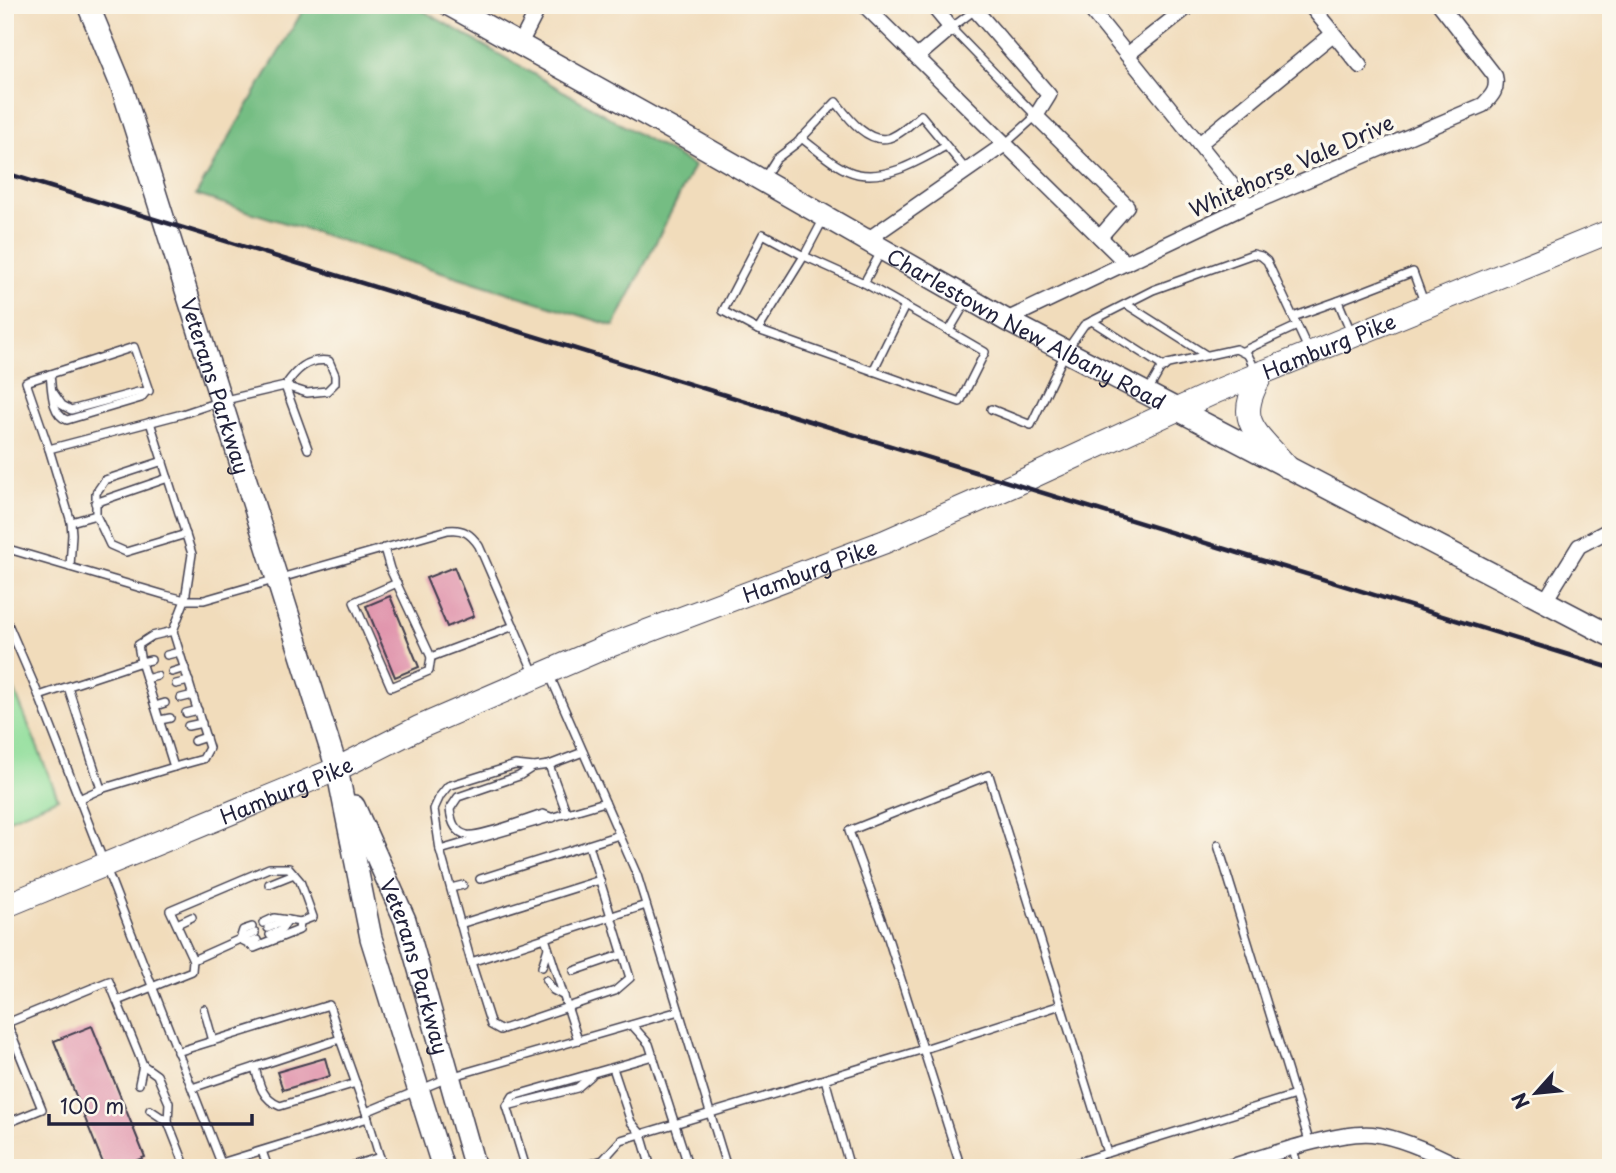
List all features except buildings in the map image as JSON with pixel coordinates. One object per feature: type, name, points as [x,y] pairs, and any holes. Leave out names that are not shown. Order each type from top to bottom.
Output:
[{"type":"main road","name":"Veterans Parkway","points":[[88,5],[122,87],[337,769],[371,938],[443,1168]]},
{"type":"main road","name":"Charlestown New Albany Road","points":[[449,5],[1006,320],[1611,636]]},
{"type":"main road","name":"Hamburg Pike","points":[[5,906],[337,769],[420,727],[603,648],[884,542],[1217,391],[1611,231]]},
{"type":"main road","points":[[1260,374],[1250,395],[1248,418],[1252,428],[1286,466]]},
{"type":"main road","name":"Veterans Parkway","points":[[337,769],[405,920],[475,1168]]},
{"type":"street","points":[[520,44],[540,5]]},
{"type":"street","points":[[864,5],[1126,263]]},
{"type":"street","points":[[917,57],[951,28],[932,5]]},
{"type":"street","points":[[1087,5],[1248,205]]},
{"type":"street","points":[[1127,55],[1190,5]]},
{"type":"street","points":[[1310,5],[1360,66]]},
{"type":"street","name":"Whitehorse Vale Drive","points":[[1006,320],[1248,205],[1483,105],[1497,86],[1495,76],[1440,5]]},
{"type":"street","points":[[973,7],[1049,95],[1036,116],[1127,206],[1100,237]]},
{"type":"street","points":[[1199,144],[1334,34]]},
{"type":"street","points":[[875,245],[1005,144]]},
{"type":"street","points":[[1545,601],[1579,546],[1611,529]]},
{"type":"street","points":[[1226,1168],[1335,1138],[1373,1134],[1428,1150],[1463,1168]]},
{"type":"lane","points":[[973,7],[951,28],[1036,116],[1005,144]]},
{"type":"lane","points":[[762,181],[776,159],[802,138],[836,102],[854,124],[874,136],[887,139],[921,116],[967,171]]},
{"type":"lane","points":[[802,138],[835,164],[857,174],[890,172],[946,146]]},
{"type":"lane","points":[[758,330],[804,256],[825,216]]},
{"type":"lane","points":[[763,234],[864,283],[985,352],[960,402],[758,330],[723,311],[763,234]]},
{"type":"lane","points":[[864,283],[875,245]]},
{"type":"lane","points":[[991,409],[1031,425],[1066,351],[1084,325],[1153,290],[1253,254],[1267,261],[1310,353]]},
{"type":"lane","points":[[1293,317],[1413,272],[1426,306]]},
{"type":"lane","points":[[949,331],[968,298]]},
{"type":"lane","points":[[1338,301],[1352,336]]},
{"type":"lane","points":[[1126,304],[1207,355]]},
{"type":"lane","points":[[873,371],[905,306]]},
{"type":"lane","points":[[1092,321],[1164,367]]},
{"type":"lane","points":[[1243,351],[1297,326]]},
{"type":"lane","points":[[70,567],[71,522],[26,382],[134,347],[147,392]]},
{"type":"lane","points":[[1147,393],[1164,367],[1183,360],[1236,349],[1248,355],[1260,374]]},
{"type":"lane","points":[[49,449],[285,386],[306,393],[327,391],[335,383],[335,375],[329,361],[317,359],[297,369],[285,386]]},
{"type":"lane","points":[[50,374],[57,412],[60,418],[67,420],[141,398],[147,392]]},
{"type":"lane","points":[[285,386],[309,449]]},
{"type":"lane","points":[[52,392],[62,405],[71,410],[147,392]]},
{"type":"lane","points":[[79,799],[101,789],[203,759],[209,748],[173,631],[185,600],[192,554],[150,422]]},
{"type":"lane","points":[[163,461],[105,480],[96,493],[96,515],[110,545],[126,552],[186,534]]},
{"type":"lane","points":[[95,503],[168,478]]},
{"type":"lane","points":[[71,522],[96,515]]},
{"type":"lane","points":[[5,548],[185,600],[204,600],[448,530],[462,530],[468,534],[479,546],[514,626],[583,752],[637,875],[727,1168]]},
{"type":"lane","points":[[384,548],[431,657],[429,671],[391,687],[354,602],[397,583]]},
{"type":"lane","points":[[5,617],[106,865],[222,1166],[367,1115],[417,1088],[679,1011]]},
{"type":"lane","points":[[431,657],[514,626]]},
{"type":"lane","points":[[173,631],[152,636],[138,645],[174,767]]},
{"type":"lane","points":[[167,655],[179,652]]},
{"type":"lane","points":[[39,696],[151,660]]},
{"type":"lane","points":[[172,671],[185,668]]},
{"type":"lane","points":[[146,679],[157,676]]},
{"type":"lane","points":[[176,684],[188,681]]},
{"type":"lane","points":[[68,687],[101,789]]},
{"type":"lane","points":[[150,691],[160,688]]},
{"type":"lane","points":[[181,698],[193,695]]},
{"type":"lane","points":[[155,706],[165,703]]},
{"type":"lane","points":[[186,713],[198,710]]},
{"type":"lane","points":[[160,720],[170,718]]},
{"type":"lane","points":[[188,726],[202,723]]},
{"type":"lane","points":[[164,733],[174,730]]},
{"type":"lane","points":[[194,741],[206,737]]},
{"type":"lane","points":[[169,749],[178,746]]},
{"type":"lane","points":[[583,752],[549,765],[515,765],[449,786],[434,809],[440,850],[471,962],[491,1025],[500,1030],[615,991],[630,978],[589,845]]},
{"type":"lane","points":[[549,765],[567,814]]},
{"type":"lane","points":[[534,767],[519,776],[458,797],[450,809],[451,820],[457,829],[466,835],[478,834],[543,814],[553,818]]},
{"type":"lane","points":[[961,1168],[924,1049],[849,831],[989,775],[1107,1153]]},
{"type":"lane","points":[[440,850],[605,802]]},
{"type":"lane","points":[[480,879],[619,835]]},
{"type":"lane","points":[[1218,845],[1310,1144]]},
{"type":"lane","points":[[117,1001],[192,971],[193,960],[170,910],[268,868],[289,868],[300,881],[313,917],[300,922],[288,920],[274,918],[267,928],[279,931],[288,920]]},
{"type":"lane","points":[[269,884],[294,874]]},
{"type":"lane","points":[[460,924],[600,880]]},
{"type":"lane","points":[[451,888],[463,884]]},
{"type":"lane","points":[[471,962],[646,905]]},
{"type":"lane","points":[[177,923],[192,917]]},
{"type":"lane","points":[[244,941],[254,948],[299,930],[300,922]]},
{"type":"lane","points":[[193,960],[244,941],[255,933]]},
{"type":"lane","points":[[545,938],[578,1040]]},
{"type":"lane","points":[[542,967],[548,948]]},
{"type":"lane","points":[[574,971],[623,954]]},
{"type":"lane","points":[[546,980],[553,990],[564,997]]},
{"type":"lane","points":[[5,1112],[7,1123],[42,1108],[6,1021],[110,981],[143,1065],[157,1076],[169,1103],[168,1122],[186,1168]]},
{"type":"lane","points":[[577,1168],[603,1160],[621,1140],[924,1049],[1061,1004]]},
{"type":"lane","points":[[177,1052],[329,1005],[383,1168]]},
{"type":"lane","points":[[204,1009],[213,1041]]},
{"type":"lane","points":[[632,1025],[649,1044],[689,1168]]},
{"type":"lane","points":[[192,1088],[340,1039]]},
{"type":"lane","points":[[526,1168],[508,1107],[513,1096],[653,1056]]},
{"type":"lane","points":[[139,1084],[143,1065]]},
{"type":"lane","points":[[255,1067],[263,1093],[271,1103],[280,1106],[356,1083]]},
{"type":"lane","points":[[613,1068],[631,1122],[641,1135],[651,1168]]},
{"type":"lane","points":[[824,1079],[850,1168]]},
{"type":"lane","points":[[1060,1168],[1295,1095]]},
{"type":"lane","points":[[150,1110],[168,1122]]},
{"type":"lane","points":[[1293,1149],[1298,1168]]},
{"type":"lane","points":[[262,1151],[268,1168]]},
{"type":"lane","points":[[345,1168],[380,1157]]},
{"type":"green space","points":[[306,5],[413,5],[694,166],[614,326],[196,195]]},
{"type":"green space","points":[[5,667],[58,798],[5,821]]},
{"type":"railway","points":[[5,173],[1611,668]]}]
